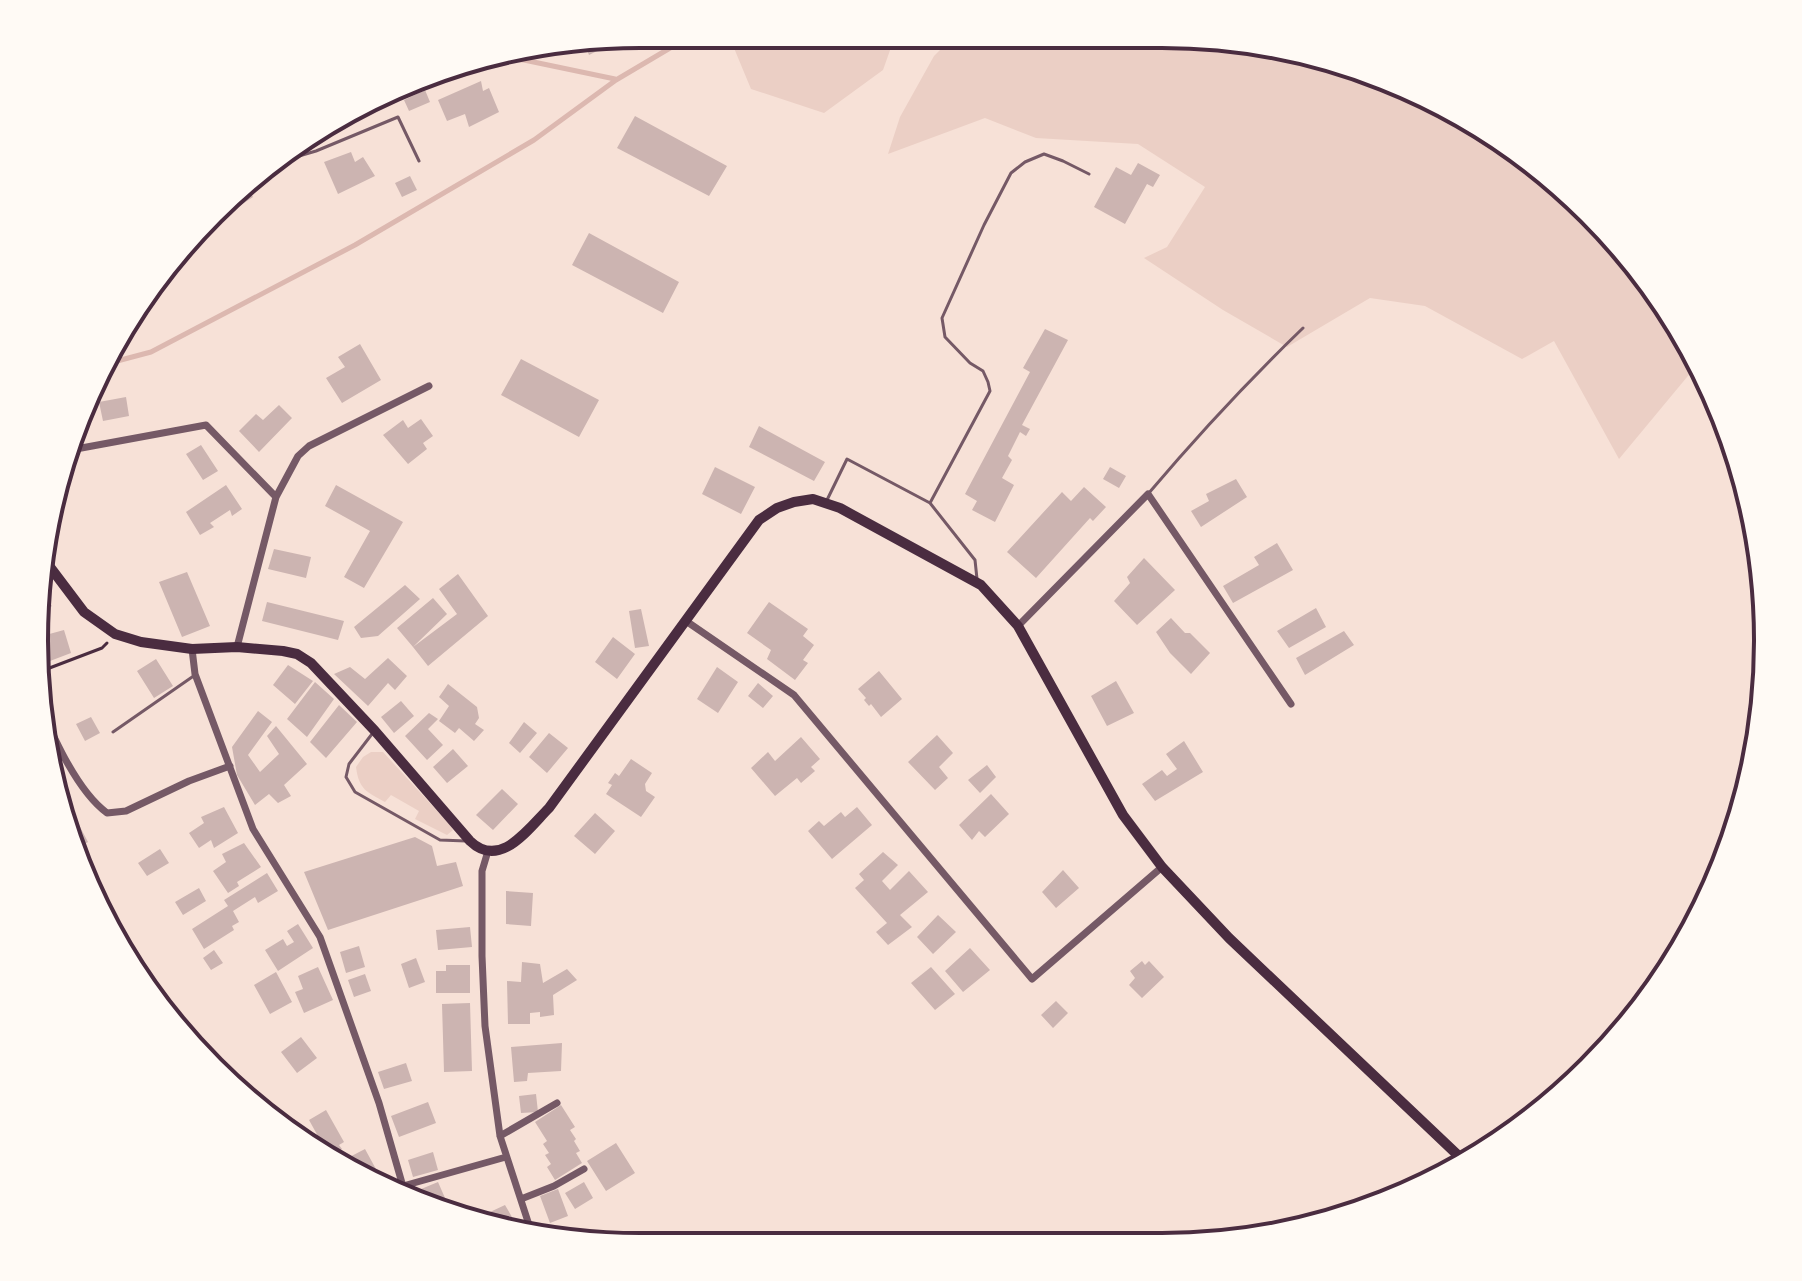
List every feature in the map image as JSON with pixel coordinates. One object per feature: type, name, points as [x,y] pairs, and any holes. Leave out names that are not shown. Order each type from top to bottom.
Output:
[{"type":"main road","points":[[52,570],[84,612],[115,634],[141,642],[192,649],[237,647],[297,654],[311,663],[375,731],[476,847],[495,851],[510,848],[549,808],[759,520],[777,508],[813,499],[840,508],[977,582],[1018,626],[1123,815],[1162,867],[1229,938],[1457,1154]]},
{"type":"street","points":[[237,647],[276,497],[298,456],[309,446],[429,386]]},
{"type":"street","points":[[80,448],[206,425],[276,497]]},
{"type":"street","points":[[1018,626],[1148,494],[1291,704]]},
{"type":"street","points":[[686,621],[794,695],[1032,979],[1162,867]]},
{"type":"street","points":[[192,649],[195,674],[253,829],[320,937],[379,1103],[402,1183]]},
{"type":"street","points":[[57,743],[94,804],[107,813],[126,811],[189,781],[230,766]]},
{"type":"street","points":[[488,851],[482,871],[485,1026],[500,1136],[528,1223]]},
{"type":"street","points":[[500,1136],[557,1103]]},
{"type":"street","points":[[407,1185],[506,1157]]},
{"type":"street","points":[[521,1199],[554,1186],[584,1169]]},
{"type":"lane","points":[[300,156],[398,117],[419,161]]},
{"type":"lane","points":[[930,503],[990,391],[983,371],[970,363],[945,337],[942,318],[984,225],[1011,173],[1025,162],[1044,154],[1089,174]]},
{"type":"lane","points":[[1148,494],[1254,375],[1303,328]]},
{"type":"lane","points":[[825,503],[847,459],[930,503],[975,560],[977,582]]},
{"type":"lane","points":[[113,732],[195,674]]},
{"type":"lane","points":[[375,731],[349,764],[346,777],[355,792],[440,840],[470,841]]},
{"type":"path","points":[[49,668],[102,648],[115,634]]},
{"type":"shaded area","points":[[734,48],[891,48],[883,70],[824,113],[751,89]]},
{"type":"shaded area","points":[[942,48],[1200,49],[1277,59],[1352,79],[1388,93],[1458,127],[1522,170],[1552,195],[1632,280],[1675,344],[1690,373],[1619,459],[1554,341],[1522,359],[1425,306],[1370,298],[1287,347],[1223,310],[1144,258],[1167,247],[1205,187],[1138,144],[1036,138],[985,118],[888,154],[900,117],[934,56]]},
{"type":"shaded area","points":[[371,752],[383,752],[453,830],[447,835],[415,819],[419,811],[391,795],[385,802],[365,789],[359,781],[356,767]]},
{"type":"building","points":[[481,81],[483,91],[489,88],[499,112],[469,127],[465,114],[447,121],[438,100]]},
{"type":"building","points":[[425,90],[430,102],[409,111],[404,100]]},
{"type":"building","points":[[635,116],[727,166],[709,196],[617,148]]},
{"type":"building","points":[[351,152],[355,162],[363,157],[375,176],[338,194],[324,162]]},
{"type":"building","points":[[1138,163],[1160,175],[1153,187],[1147,184],[1125,224],[1094,207],[1116,167],[1131,175]]},
{"type":"building","points":[[410,176],[417,190],[402,197],[395,183]]},
{"type":"building","points":[[589,233],[679,282],[663,313],[572,265]]},
{"type":"building","points":[[1045,329],[1068,340],[1022,425],[1030,429],[1026,436],[1020,432],[1008,456],[1012,460],[1002,478],[1014,485],[995,522],[972,510],[977,501],[965,494],[1030,372],[1023,368]]},
{"type":"building","points":[[360,344],[381,380],[342,403],[326,378],[345,367],[338,357]]},
{"type":"building","points":[[521,359],[599,400],[579,437],[501,395]]},
{"type":"building","points":[[126,397],[129,416],[103,421],[99,402]]},
{"type":"building","points":[[279,405],[292,418],[259,452],[239,431],[256,414],[263,420]]},
{"type":"building","points":[[421,419],[433,436],[423,443],[427,449],[408,464],[383,435],[403,420],[408,428]]},
{"type":"building","points":[[759,426],[825,462],[814,481],[749,447]]},
{"type":"building","points":[[201,445],[218,471],[203,480],[186,454]]},
{"type":"building","points":[[715,467],[755,487],[741,514],[702,494]]},
{"type":"building","points":[[1110,467],[1126,476],[1119,488],[1103,479]]},
{"type":"building","points":[[1236,479],[1247,497],[1201,527],[1191,511],[1209,501],[1206,494]]},
{"type":"building","points":[[226,485],[242,509],[232,516],[230,510],[210,523],[214,527],[200,535],[186,512]]},
{"type":"building","points":[[336,485],[403,522],[364,588],[344,577],[370,531],[325,506]]},
{"type":"building","points":[[1084,487],[1106,507],[1093,521],[1090,518],[1036,578],[1007,552],[1062,492],[1071,501]]},
{"type":"building","points":[[1277,543],[1293,570],[1233,603],[1223,586],[1259,565],[1254,557]]},
{"type":"building","points":[[274,549],[311,557],[306,578],[268,569]]},
{"type":"building","points":[[1144,558],[1175,590],[1137,625],[1114,601],[1130,583],[1127,577]]},
{"type":"building","points":[[187,572],[210,626],[182,637],[159,582]]},
{"type":"building","points":[[458,574],[488,616],[428,666],[413,647],[457,614],[439,589]]},
{"type":"building","points":[[405,585],[420,599],[378,636],[361,638],[354,627]]},
{"type":"building","points":[[433,598],[447,614],[413,647],[397,628]]},
{"type":"building","points":[[267,602],[344,621],[338,640],[262,621]]},
{"type":"building","points":[[769,602],[808,629],[803,636],[814,645],[803,660],[808,663],[795,680],[767,659],[771,650],[747,633]]},
{"type":"building","points":[[1316,608],[1326,627],[1289,648],[1277,631]]},
{"type":"building","points":[[641,609],[649,646],[635,648],[629,611]]},
{"type":"building","points":[[1171,618],[1210,653],[1191,674],[1170,653],[1156,632]]},
{"type":"building","points":[[64,630],[71,653],[50,661],[48,634]]},
{"type":"building","points":[[1344,631],[1354,645],[1305,675],[1296,658]]},
{"type":"building","points":[[613,637],[635,654],[617,679],[595,662]]},
{"type":"building","points":[[388,658],[407,676],[395,690],[388,683],[368,706],[334,674],[350,667],[365,679]]},
{"type":"building","points":[[156,659],[173,686],[154,698],[137,671]]},
{"type":"building","points":[[288,665],[313,681],[295,704],[273,685]]},
{"type":"building","points":[[717,667],[738,682],[718,713],[697,699]]},
{"type":"building","points":[[879,671],[902,699],[881,717],[858,689]]},
{"type":"building","points":[[1116,681],[1134,713],[1107,726],[1091,696]]},
{"type":"building","points":[[315,682],[334,699],[307,737],[287,719]]},
{"type":"building","points":[[758,683],[773,696],[763,708],[748,696]]},
{"type":"building","points":[[448,684],[477,707],[479,718],[475,724],[484,730],[474,741],[459,728],[455,733],[439,721],[449,706],[439,697]]},
{"type":"building","points":[[401,701],[414,716],[394,733],[381,717]]},
{"type":"building","points":[[339,705],[357,722],[326,758],[310,742]]},
{"type":"building","points":[[258,711],[272,722],[248,755],[260,772],[279,754],[267,736],[276,726],[307,764],[284,785],[291,796],[278,803],[269,794],[255,805],[237,775],[232,747]]},
{"type":"building","points":[[429,713],[438,719],[428,729],[443,745],[427,760],[405,736]]},
{"type":"building","points":[[91,717],[100,733],[85,741],[76,724]]},
{"type":"building","points":[[524,722],[537,733],[520,753],[509,743]]},
{"type":"building","points":[[549,733],[568,748],[547,773],[529,757]]},
{"type":"building","points":[[937,735],[953,753],[939,767],[948,778],[935,790],[908,762]]},
{"type":"building","points":[[801,737],[820,759],[811,767],[815,771],[801,783],[797,778],[775,796],[751,768],[768,752],[775,761]]},
{"type":"building","points":[[1184,741],[1203,772],[1155,801],[1142,784],[1162,770],[1167,776],[1177,769],[1166,754]]},
{"type":"building","points":[[453,749],[468,766],[447,783],[433,767]]},
{"type":"building","points":[[631,759],[652,773],[645,784],[646,791],[655,797],[641,817],[606,794],[612,785],[608,783],[615,773],[619,776]]},
{"type":"building","points":[[987,765],[996,777],[980,793],[968,780]]},
{"type":"building","points":[[502,789],[518,804],[493,830],[476,815]]},
{"type":"building","points":[[991,794],[1009,814],[985,837],[979,831],[972,840],[959,825]]},
{"type":"building","points":[[224,807],[238,833],[214,848],[211,840],[199,848],[189,833],[204,823],[201,817]]},
{"type":"building","points":[[857,807],[872,825],[832,859],[808,831],[819,821],[824,826],[841,812],[845,817]]},
{"type":"building","points":[[595,813],[615,831],[595,854],[574,836]]},
{"type":"building","points":[[77,826],[88,842],[84,844],[79,831]]},
{"type":"building","points":[[415,837],[432,846],[437,866],[456,862],[463,886],[328,930],[304,872]]},
{"type":"building","points":[[244,843],[261,867],[237,882],[239,886],[228,893],[213,871],[226,862],[222,854]]},
{"type":"building","points":[[160,849],[169,863],[147,876],[138,863]]},
{"type":"building","points":[[883,852],[898,865],[882,881],[890,890],[909,871],[928,892],[900,915],[912,927],[888,945],[876,932],[887,923],[855,888],[864,880],[859,874]]},
{"type":"building","points":[[1063,870],[1079,888],[1056,908],[1042,892]]},
{"type":"building","points":[[267,873],[278,891],[258,903],[255,897],[233,911],[239,922],[232,926],[234,930],[204,949],[192,929],[228,906],[224,900]]},
{"type":"building","points":[[199,888],[206,901],[183,915],[175,902]]},
{"type":"building","points":[[506,891],[533,893],[531,926],[506,924]]},
{"type":"building","points":[[938,915],[956,932],[933,954],[917,937]]},
{"type":"building","points":[[298,924],[313,948],[278,971],[265,950],[283,939],[287,946],[294,942],[287,931]]},
{"type":"building","points":[[470,927],[472,947],[438,950],[436,930]]},
{"type":"building","points":[[359,946],[365,967],[346,973],[340,952]]},
{"type":"building","points":[[970,948],[990,970],[963,992],[945,971]]},
{"type":"building","points":[[214,950],[223,963],[211,970],[203,958]]},
{"type":"building","points":[[416,958],[425,982],[409,988],[401,964]]},
{"type":"building","points":[[1142,961],[1145,965],[1149,961],[1164,977],[1142,998],[1129,985],[1135,978],[1130,971]]},
{"type":"building","points":[[522,962],[540,964],[543,983],[567,969],[577,980],[553,995],[554,1015],[540,1017],[540,1012],[530,1013],[530,1024],[508,1024],[507,981],[521,982]]},
{"type":"building","points":[[446,965],[470,965],[470,993],[436,993],[436,971],[446,971]]},
{"type":"building","points":[[318,967],[333,1000],[304,1013],[295,992],[303,989],[298,976]]},
{"type":"building","points":[[931,967],[955,994],[935,1010],[911,983]]},
{"type":"building","points":[[276,972],[292,1002],[270,1014],[254,985]]},
{"type":"building","points":[[365,974],[371,991],[354,997],[348,980]]},
{"type":"building","points":[[1056,1001],[1068,1013],[1053,1028],[1041,1015]]},
{"type":"building","points":[[470,1003],[472,1071],[444,1072],[442,1004]]},
{"type":"building","points":[[301,1037],[317,1058],[297,1073],[281,1052]]},
{"type":"building","points":[[562,1043],[561,1071],[528,1073],[527,1081],[514,1082],[511,1047]]},
{"type":"building","points":[[406,1063],[412,1081],[384,1089],[378,1072]]},
{"type":"building","points":[[536,1094],[538,1112],[521,1113],[519,1096]]},
{"type":"building","points":[[428,1102],[436,1123],[399,1137],[391,1116]]},
{"type":"building","points":[[561,1105],[575,1127],[570,1130],[576,1139],[574,1141],[580,1151],[576,1153],[582,1163],[555,1180],[547,1167],[551,1164],[543,1144],[547,1141],[535,1122]]},
{"type":"building","points":[[326,1110],[344,1142],[339,1145],[342,1149],[339,1151],[319,1138],[309,1120]]},
{"type":"building","points":[[616,1143],[635,1173],[606,1191],[587,1161]]},
{"type":"building","points":[[365,1149],[377,1171],[377,1171],[350,1157]]},
{"type":"building","points":[[433,1152],[438,1170],[413,1177],[408,1160]]},
{"type":"building","points":[[438,1182],[446,1200],[419,1190]]},
{"type":"building","points":[[584,1182],[593,1198],[575,1209],[565,1193]]},
{"type":"building","points":[[558,1189],[568,1216],[550,1223],[540,1196]]},
{"type":"building","points":[[505,1205],[512,1217],[509,1218],[490,1212]]},
{"type":"waterway","points":[[118,361],[151,352],[355,245],[534,140],[616,80],[670,48]]},
{"type":"waterway","points":[[521,60],[615,79]]}]
